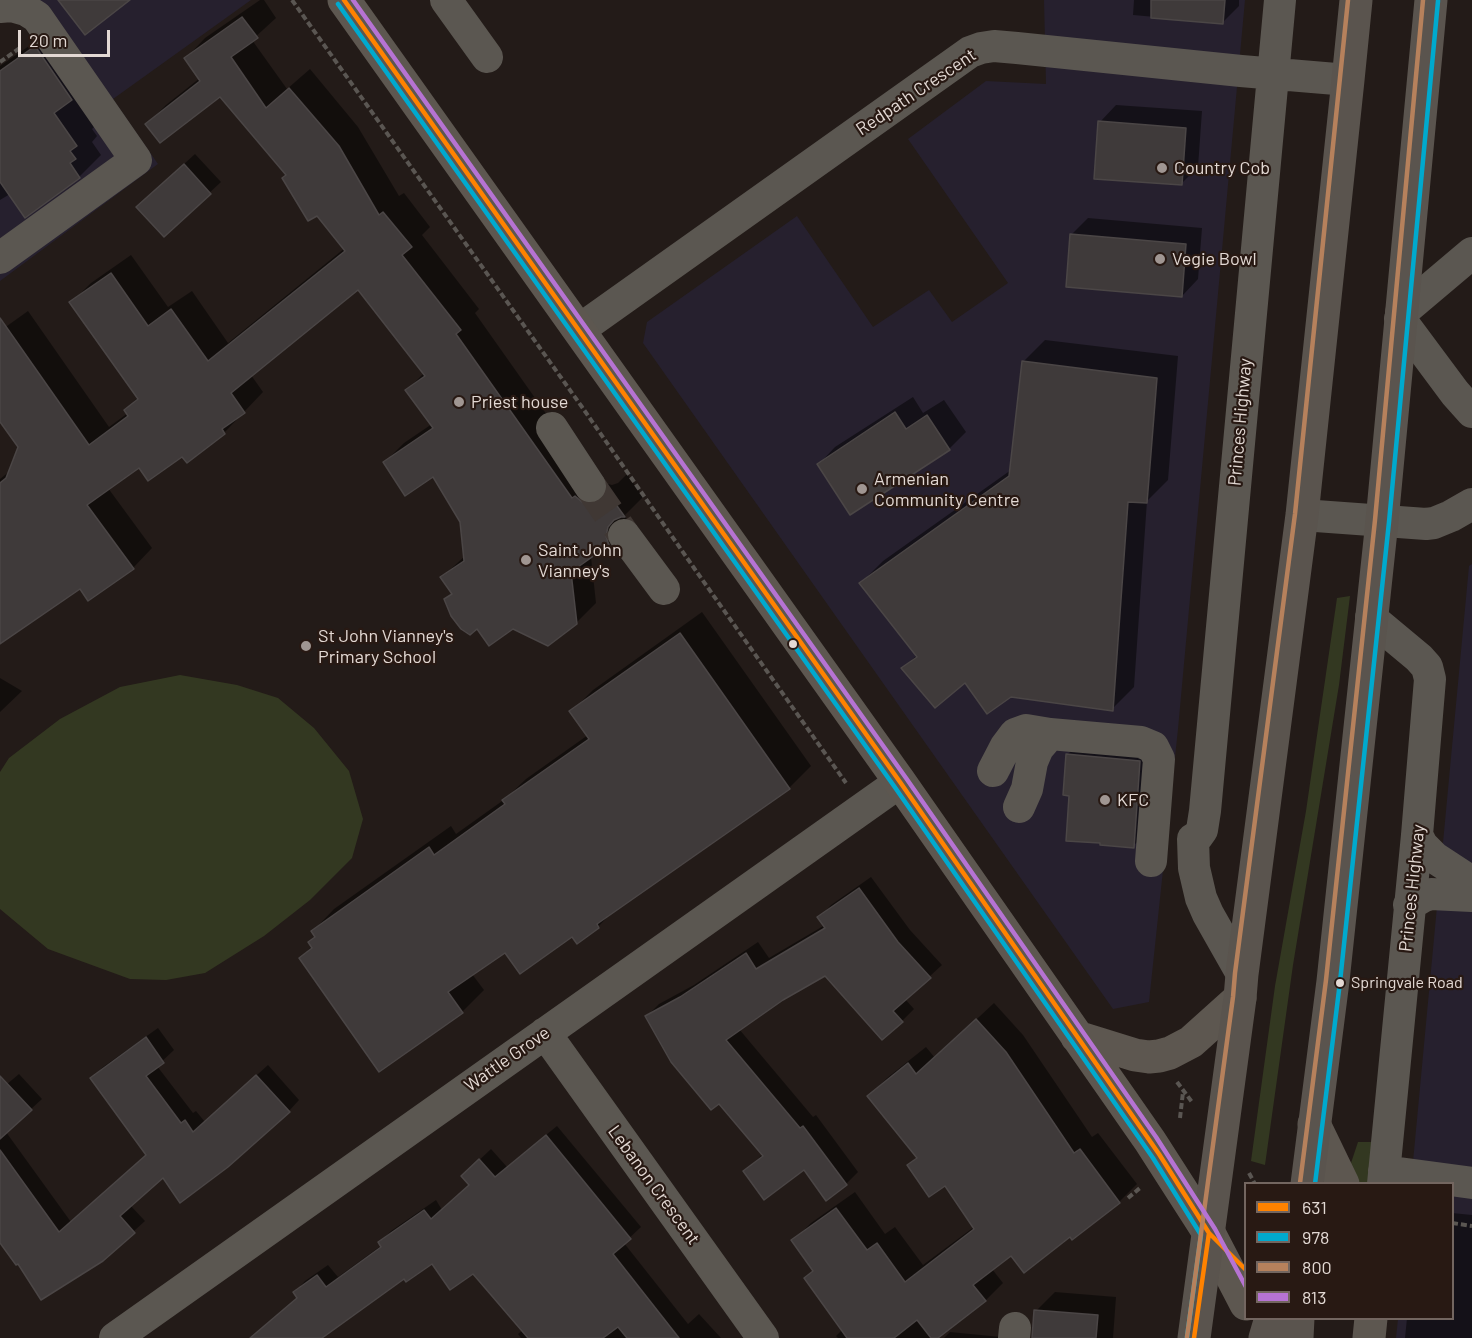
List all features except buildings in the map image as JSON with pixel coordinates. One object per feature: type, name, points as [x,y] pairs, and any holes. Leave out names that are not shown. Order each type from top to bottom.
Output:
[{"type":"highway","points":[[1194,1338],[1302,515],[1356,0]]},
{"type":"highway","points":[[1307,1182],[1334,969],[1382,521],[1431,0]]},
{"type":"highway","points":[[1264,1338],[1293,1326]]},
{"type":"main road","points":[[344,0],[900,782],[1159,1154],[1209,1233],[1244,1302]]},
{"type":"main road","points":[[1077,1037],[1135,1055],[1149,1057],[1170,1053],[1191,1042],[1241,986]]},
{"type":"main road","points":[[1314,1124],[1342,1182]]},
{"type":"main road","points":[[1209,1233],[1244,1270]]},
{"type":"main road","points":[[1254,1320],[1264,1338]]},
{"type":"main road","points":[[1369,1338],[1371,1320]]},
{"type":"street","points":[[446,0],[487,57]]},
{"type":"street","name":"Princes Highway","points":[[1241,986],[1201,898],[1194,868],[1193,839],[1202,830],[1205,811],[1280,0]]},
{"type":"street","points":[[0,7],[12,6],[26,10],[36,17],[136,160],[0,258]]},
{"type":"street","name":"Redpath Crescent","points":[[579,330],[970,52],[981,48],[994,46],[1017,48],[1348,80]]},
{"type":"street","points":[[1472,253],[1401,316],[1455,393],[1472,412]]},
{"type":"street","points":[[552,428],[590,486]]},
{"type":"street","points":[[1302,515],[1429,524],[1472,504]]},
{"type":"street","points":[[624,535],[664,589]]},
{"type":"street","name":"Princes Highway","points":[[1371,618],[1424,663],[1429,673],[1430,686],[1383,1177]]},
{"type":"street","points":[[993,771],[1006,746],[1016,734],[1026,730],[1141,742],[1153,747],[1159,759],[1151,861]]},
{"type":"street","points":[[1019,807],[1027,789],[1032,762],[1038,748],[1050,734]]},
{"type":"street","name":"Wattle Grove","points":[[115,1338],[900,782]]},
{"type":"street","points":[[1417,835],[1435,858],[1472,882]]},
{"type":"street","points":[[1409,905],[1431,894],[1472,896]]},
{"type":"street","name":"Lebanon Crescent","points":[[545,1033],[763,1338]]},
{"type":"street","points":[[1383,1177],[1472,1183]]},
{"type":"path","points":[[292,0],[864,808]]},
{"type":"path","points":[[1180,1118],[1183,1091],[1192,1102]]},
{"type":"path","points":[[1249,1173],[1254,1182]]},
{"type":"path","points":[[1128,1198],[1140,1188]]},
{"type":"path","points":[[1454,1223],[1472,1226]]},
{"type":"shaded area","points":[[28,0],[251,0],[113,99],[158,164],[0,281],[0,71],[38,44]]},
{"type":"shaded area","points":[[1044,0],[1245,0],[1178,729],[1149,1002],[1113,1009],[643,343],[647,322],[797,216],[873,327],[929,290],[952,322],[1008,283],[908,139],[986,81],[1046,84]]},
{"type":"shaded area","points":[[1472,564],[1472,1338],[1396,1338],[1398,1320],[1454,1320],[1454,1182],[1411,1182],[1469,566]]},
{"type":"green space","points":[[1350,596],[1339,685],[1293,965],[1265,1165],[1251,1161],[1275,986],[1306,811],[1337,598]]},
{"type":"green space","points":[[180,675],[237,685],[278,698],[314,728],[349,771],[363,819],[352,858],[310,900],[264,936],[205,973],[166,980],[130,979],[48,949],[0,909],[0,772],[9,758],[60,719],[120,687]]},
{"type":"green space","points":[[1358,1142],[1374,1142],[1369,1182],[1353,1182],[1350,1166]]},
{"type":"tunnel","points":[[590,486],[624,535]]},
{"type":"transit line","name":"631","points":[[344,0],[900,782],[1159,1154],[1209,1233],[1244,1268]]},
{"type":"transit line","name":"813","points":[[353,0],[906,778],[1156,1137],[1215,1229],[1244,1283]]},
{"type":"transit line","name":"800","points":[[1187,1337],[1295,514],[1348,0]]},
{"type":"transit line","name":"800","points":[[1300,1182],[1326,980],[1375,520],[1423,0]]},
{"type":"transit line","name":"978","points":[[1315,1182],[1340,982],[1389,522],[1438,1]]},
{"type":"transit line","name":"978","points":[[338,4],[894,786],[1153,1158],[1201,1235],[1187,1337]]},
{"type":"transit line","name":"631","points":[[1194,1338],[1209,1233]]},
{"type":"place","name":"Country Cob","points":[[1162,168]]},
{"type":"place","name":"Vegie Bowl","points":[[1160,259]]},
{"type":"place","name":"Priest house","points":[[459,402]]},
{"type":"place","name":"Armenian Community Centre","points":[[862,489]]},
{"type":"place","name":"Saint John Vianney's","points":[[526,560]]},
{"type":"place","name":"St John Vianney's Primary School","points":[[306,646]]},
{"type":"place","name":"KFC","points":[[1105,800]]},
{"type":"place","name":"Springvale Road","points":[[1340,983]]}]
